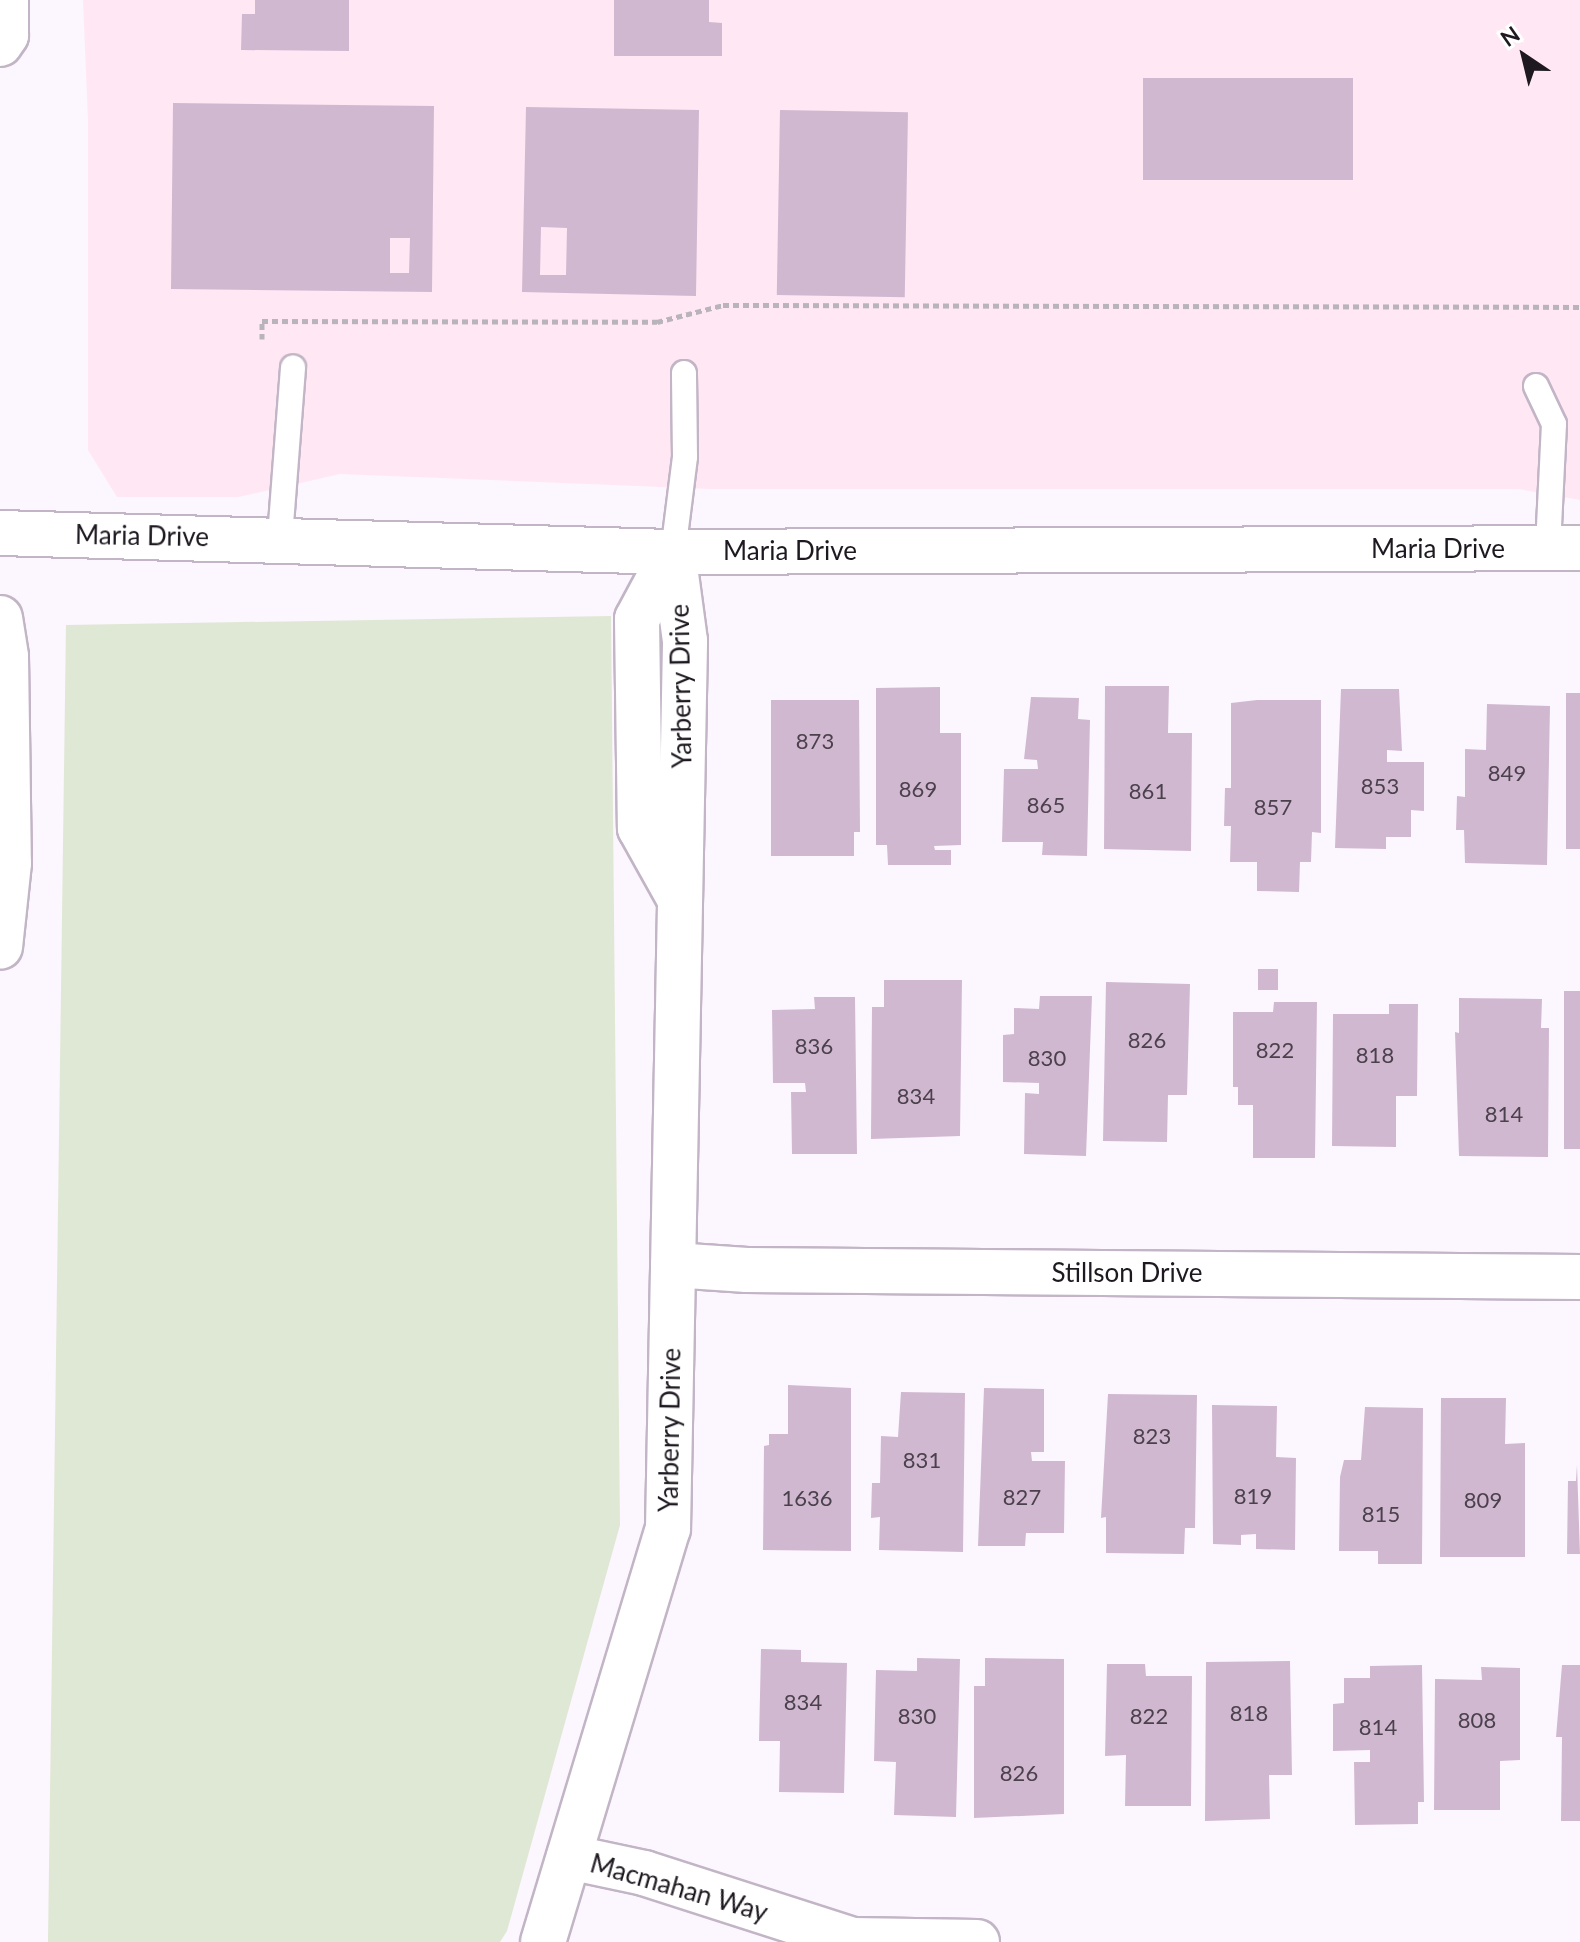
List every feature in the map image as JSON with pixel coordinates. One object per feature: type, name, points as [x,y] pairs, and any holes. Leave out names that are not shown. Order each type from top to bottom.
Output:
[{"type":"street","points":[[0,44],[6,35],[6,0]]},
{"type":"street","name":"Maria Drive","points":[[0,533],[280,537],[673,552],[1564,548]]},
{"type":"street","name":"Yarberry Drive","points":[[543,1942],[668,1529],[680,900],[640,828],[637,619],[673,552]]},
{"type":"street","points":[[0,618],[6,657],[9,863],[0,947]]},
{"type":"street","name":"Stillson Drive","points":[[673,1265],[762,1270],[1580,1277]]},
{"type":"street","name":"Macmahan Way","points":[[569,1857],[644,1873],[853,1940],[977,1942]]},
{"type":"lane","points":[[280,537],[293,367]]},
{"type":"lane","points":[[673,552],[685,457],[684,373]]},
{"type":"lane","points":[[1536,386],[1554,424],[1564,548]]},
{"type":"path","points":[[262,350],[262,321],[657,322],[723,305],[1580,307]]},
{"type":"shaded area","points":[[83,0],[1580,0],[1580,500],[1519,489],[713,489],[340,474],[238,497],[117,497],[88,450],[88,119]]},
{"type":"green space","points":[[611,616],[620,1525],[507,1931],[500,1942],[48,1942],[66,625]]},
{"type":"building","points":[[255,0],[349,0],[349,51],[241,50],[242,14],[255,14]]},
{"type":"building","points":[[614,0],[709,0],[709,22],[722,23],[722,56],[614,56]]},
{"type":"building","points":[[1143,78],[1353,78],[1353,180],[1143,180]]},
{"type":"building","points":[[173,103],[434,106],[432,292],[171,289]],"holes":[[[390,238],[410,238],[409,273],[390,273]]]},
{"type":"building","points":[[526,107],[699,110],[696,296],[522,292]],"holes":[[[541,227],[567,228],[566,275],[540,275]]]},
{"type":"building","points":[[780,110],[908,112],[905,297],[777,295]]},
{"type":"building","points":[[1105,686],[1169,686],[1168,733],[1192,733],[1191,851],[1104,849]]},
{"type":"building","points":[[940,687],[940,733],[961,733],[961,845],[934,846],[935,850],[951,850],[951,865],[888,865],[887,845],[876,845],[876,688]]},
{"type":"building","points":[[1341,689],[1399,689],[1402,751],[1387,750],[1387,762],[1424,762],[1424,811],[1411,810],[1411,837],[1386,837],[1386,849],[1335,848]]},
{"type":"building","points":[[1566,693],[1580,693],[1580,849],[1566,849]]},
{"type":"building","points":[[1031,697],[1079,698],[1078,719],[1090,720],[1087,856],[1042,855],[1043,842],[1002,842],[1004,769],[1038,769],[1037,760],[1024,759]]},
{"type":"building","points":[[771,700],[859,700],[860,832],[854,832],[854,856],[771,856]]},
{"type":"building","points":[[1321,700],[1321,833],[1312,832],[1311,862],[1300,862],[1299,892],[1257,891],[1257,862],[1230,862],[1231,826],[1224,826],[1225,788],[1231,788],[1231,703]]},
{"type":"building","points":[[1487,704],[1550,706],[1547,865],[1465,863],[1464,830],[1456,830],[1457,796],[1465,797],[1465,749],[1486,750]]},
{"type":"building","points":[[1258,969],[1278,969],[1278,990],[1258,990]]},
{"type":"building","points":[[884,980],[962,980],[960,1136],[871,1139],[872,1007],[884,1007]]},
{"type":"building","points":[[1106,982],[1190,984],[1187,1095],[1168,1095],[1167,1142],[1103,1141]]},
{"type":"building","points":[[1564,991],[1580,991],[1580,1149],[1564,1149]]},
{"type":"building","points":[[1040,996],[1092,996],[1086,1156],[1024,1154],[1025,1093],[1039,1094],[1039,1083],[1003,1082],[1003,1035],[1014,1034],[1014,1008],[1039,1009]]},
{"type":"building","points":[[814,997],[855,997],[857,1154],[792,1154],[791,1092],[806,1092],[805,1083],[773,1083],[772,1010],[815,1009]]},
{"type":"building","points":[[1459,998],[1542,999],[1541,1028],[1549,1028],[1548,1157],[1459,1156],[1455,1032],[1459,1033]]},
{"type":"building","points":[[1274,1002],[1317,1002],[1315,1158],[1253,1158],[1253,1105],[1238,1105],[1238,1087],[1233,1087],[1233,1012],[1273,1012]]},
{"type":"building","points":[[1389,1004],[1418,1004],[1417,1096],[1396,1096],[1396,1147],[1332,1146],[1333,1014],[1389,1014]]},
{"type":"building","points":[[788,1385],[851,1388],[851,1551],[763,1550],[764,1446],[769,1445],[769,1434],[788,1434]]},
{"type":"building","points":[[984,1388],[1044,1389],[1044,1452],[1031,1452],[1032,1461],[1065,1461],[1064,1533],[1026,1533],[1025,1546],[978,1546]]},
{"type":"building","points":[[901,1392],[965,1393],[963,1552],[879,1550],[880,1517],[871,1518],[872,1483],[880,1483],[881,1436],[898,1437]]},
{"type":"building","points":[[1108,1394],[1197,1395],[1195,1528],[1185,1528],[1184,1554],[1106,1553],[1106,1517],[1101,1518]]},
{"type":"building","points":[[1441,1398],[1506,1398],[1505,1444],[1525,1443],[1525,1557],[1440,1557]]},
{"type":"building","points":[[1212,1405],[1277,1406],[1276,1457],[1296,1458],[1295,1550],[1256,1549],[1256,1534],[1241,1535],[1241,1545],[1213,1544]]},
{"type":"building","points":[[1365,1407],[1423,1408],[1422,1564],[1378,1564],[1378,1551],[1339,1551],[1340,1477],[1344,1460],[1361,1460]]},
{"type":"building","points":[[1577,1465],[1580,1554],[1567,1554],[1568,1481],[1576,1481]]},
{"type":"building","points":[[761,1649],[801,1650],[801,1662],[847,1663],[844,1793],[779,1792],[780,1741],[759,1741]]},
{"type":"building","points":[[917,1658],[960,1659],[956,1817],[894,1815],[896,1762],[874,1761],[876,1670],[917,1671]]},
{"type":"building","points":[[985,1658],[1064,1659],[1064,1814],[974,1818],[974,1686],[985,1686]]},
{"type":"building","points":[[1290,1661],[1292,1775],[1269,1775],[1270,1819],[1205,1821],[1206,1662]]},
{"type":"building","points":[[1107,1664],[1145,1664],[1146,1676],[1192,1676],[1191,1806],[1125,1806],[1126,1755],[1105,1756]]},
{"type":"building","points":[[1422,1665],[1424,1802],[1418,1802],[1418,1824],[1355,1825],[1354,1762],[1370,1762],[1370,1750],[1333,1751],[1333,1704],[1344,1703],[1344,1678],[1370,1678],[1370,1666]]},
{"type":"building","points":[[1562,1665],[1580,1665],[1580,1821],[1561,1821],[1562,1737],[1556,1737]]},
{"type":"building","points":[[1481,1667],[1520,1668],[1520,1760],[1500,1761],[1500,1810],[1434,1810],[1435,1679],[1482,1680]]}]
